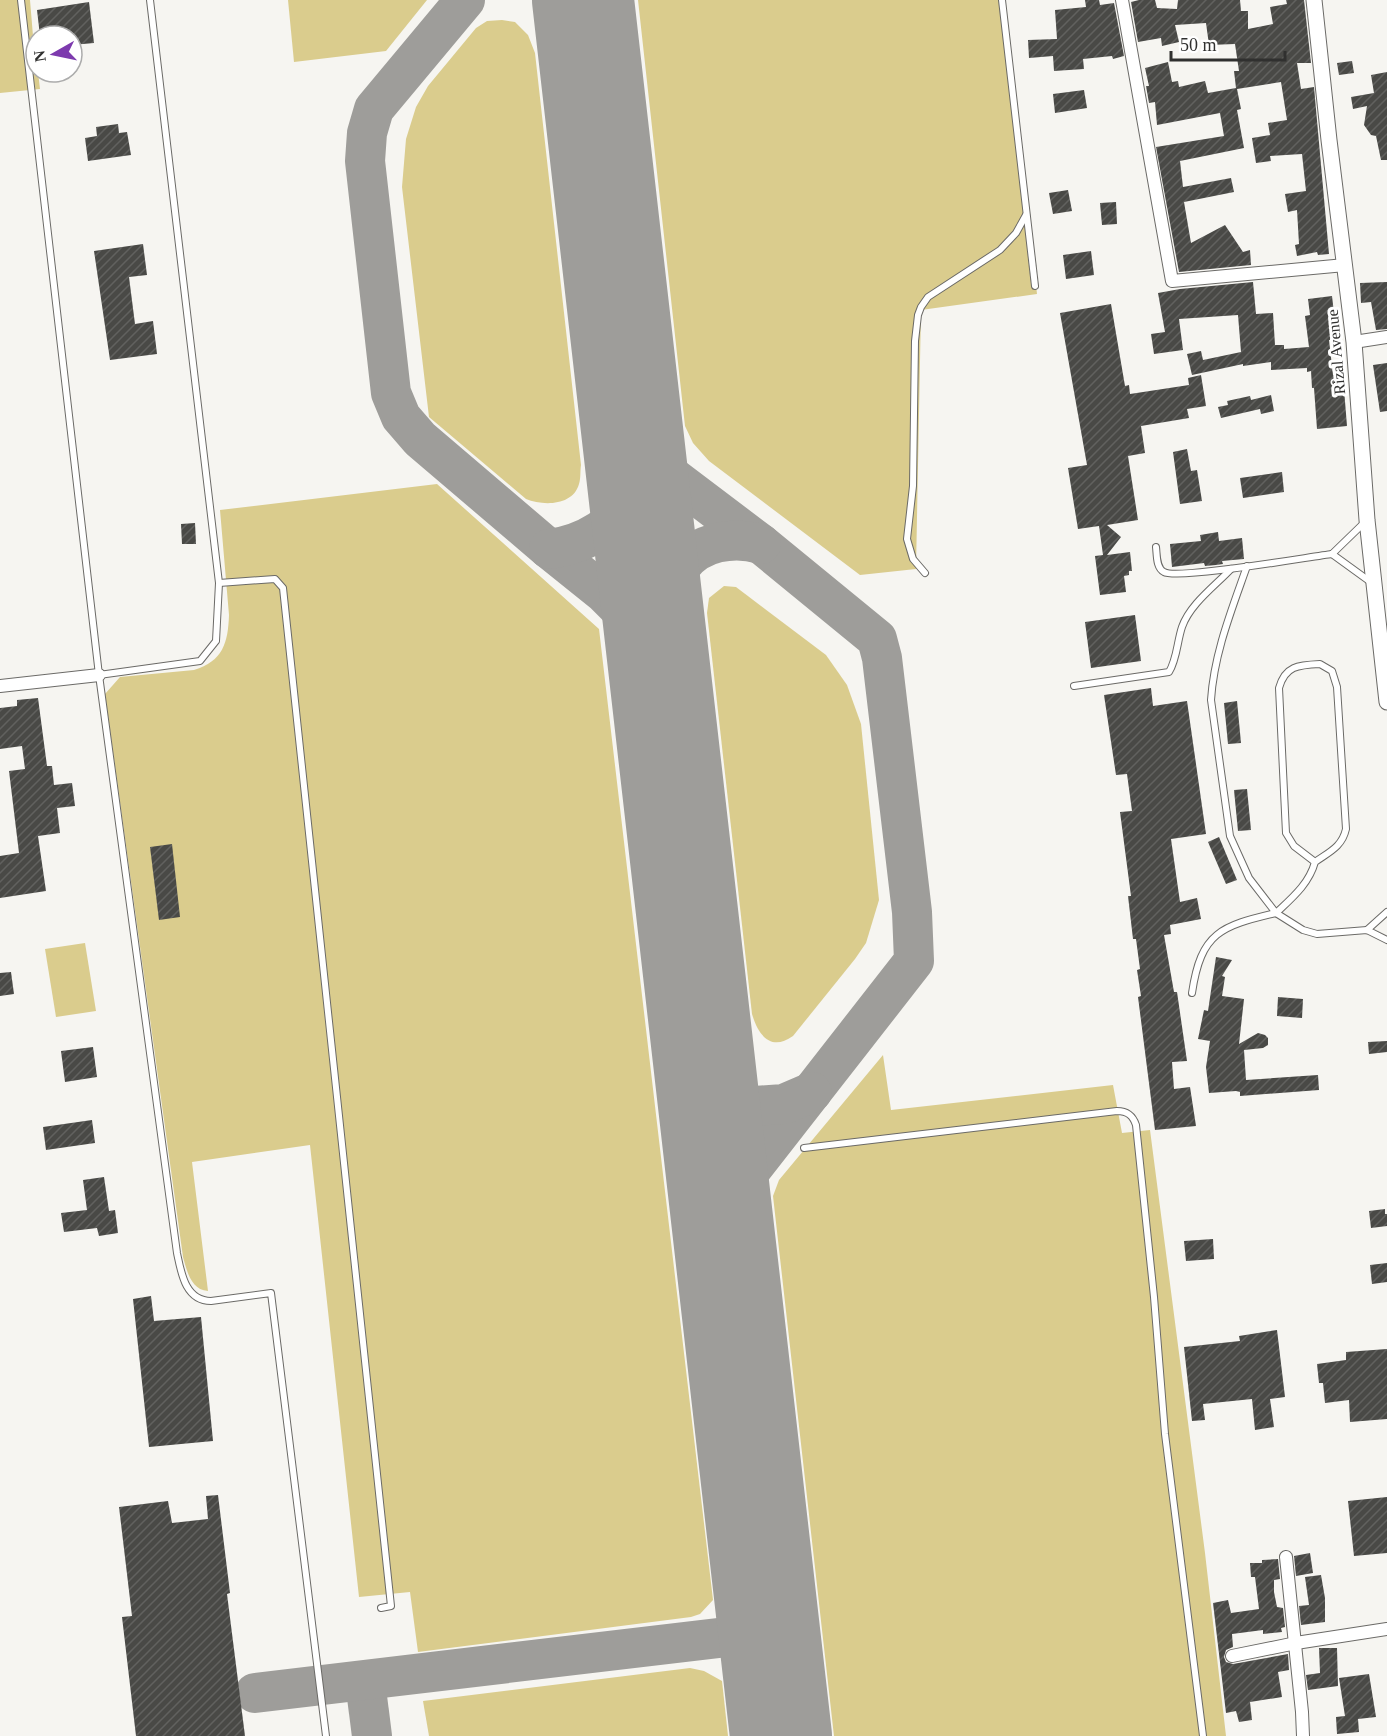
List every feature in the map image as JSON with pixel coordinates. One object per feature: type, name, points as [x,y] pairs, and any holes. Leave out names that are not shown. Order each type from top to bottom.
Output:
[{"type":"street","points":[[1122,0],[1172,281],[1346,265]]},
{"type":"street","name":"Rizal Avenue","points":[[1314,0],[1329,140],[1346,265],[1367,520],[1387,702]]},
{"type":"street","points":[[1354,342],[1387,337]]},
{"type":"street","points":[[0,686],[99,675]]},
{"type":"street","points":[[1287,1557],[1303,1736]]},
{"type":"street","points":[[1232,1656],[1296,1643],[1387,1629]]},
{"type":"lane","points":[[21,0],[99,675],[180,1270],[191,1292],[204,1301],[271,1293],[326,1736]]},
{"type":"lane","points":[[99,675],[200,661],[216,641],[219,583],[150,0]]},
{"type":"lane","points":[[1002,0],[1035,286]]},
{"type":"lane","points":[[925,573],[913,559],[907,539],[913,486],[915,341],[918,315],[928,297],[1000,250],[1016,233],[1026,215]]},
{"type":"lane","points":[[1156,547],[1159,567],[1167,574],[1231,569],[1332,554],[1367,520]]},
{"type":"lane","points":[[1332,554],[1375,585]]},
{"type":"lane","points":[[1247,566],[1216,661],[1211,699],[1230,836],[1250,878],[1276,913],[1295,926],[1317,934],[1367,930],[1387,939]]},
{"type":"lane","points":[[1074,686],[1169,672],[1173,665],[1182,625],[1202,599],[1231,569]]},
{"type":"lane","points":[[219,583],[275,579],[283,588],[391,1606],[381,1608]]},
{"type":"lane","points":[[1192,993],[1196,966],[1206,947],[1217,935],[1229,926],[1276,913],[1301,889],[1315,862],[1338,846],[1343,839],[1346,829],[1337,687],[1332,671],[1320,664],[1290,669],[1283,675],[1279,688],[1286,833],[1294,846],[1315,862]]},
{"type":"lane","points":[[1367,930],[1387,912]]},
{"type":"lane","points":[[804,1148],[1117,1111],[1124,1111],[1134,1119],[1154,1297],[1165,1434],[1203,1736]]},
{"type":"shaded area","points":[[0,0],[30,0],[32,24],[24,24],[24,84],[39,84],[40,89],[0,93]]},
{"type":"shaded area","points":[[288,0],[427,0],[386,51],[294,62]]},
{"type":"shaded area","points":[[638,0],[1005,0],[1037,294],[921,310],[916,569],[860,575],[709,461],[693,443],[685,426]]},
{"type":"shaded area","points":[[487,21],[515,22],[528,35],[535,53],[581,465],[580,482],[571,497],[549,503],[526,499],[429,417],[402,187],[406,139],[416,107],[428,86],[476,28]]},
{"type":"shaded area","points":[[437,484],[599,629],[713,1600],[700,1614],[691,1617],[418,1652],[410,1592],[359,1597],[310,1145],[192,1162],[208,1291],[197,1287],[186,1268],[105,694],[120,677],[194,670],[212,662],[222,650],[229,615],[220,510]]},
{"type":"shaded area","points":[[724,586],[736,587],[826,655],[847,685],[861,724],[879,900],[866,943],[855,959],[793,1036],[778,1042],[766,1039],[758,1029],[752,1014],[707,613],[709,598]]},
{"type":"shaded area","points":[[85,943],[96,1011],[56,1017],[45,949]]},
{"type":"shaded area","points":[[883,1055],[891,1110],[1113,1085],[1122,1133],[1150,1130],[1205,1553],[1226,1736],[834,1736],[773,1196],[779,1180]]},
{"type":"shaded area","points":[[690,1668],[704,1671],[722,1681],[728,1736],[429,1736],[423,1701]]},
{"type":"building","points":[[1085,0],[1099,0],[1100,5],[1114,3],[1124,56],[1113,59],[1112,56],[1083,59],[1084,69],[1054,71],[1053,56],[1029,58],[1028,40],[1057,39],[1055,10],[1086,7]]},
{"type":"building","points":[[1155,0],[1157,8],[1177,9],[1178,0],[1240,0],[1241,11],[1248,11],[1248,29],[1273,24],[1270,7],[1287,4],[1286,0],[1304,0],[1311,63],[1297,63],[1301,89],[1314,87],[1329,254],[1318,255],[1317,252],[1297,256],[1295,245],[1299,244],[1297,210],[1288,212],[1285,194],[1306,191],[1302,154],[1270,156],[1271,161],[1256,163],[1252,138],[1270,135],[1268,123],[1287,120],[1281,82],[1237,89],[1241,109],[1237,110],[1244,148],[1180,161],[1183,187],[1231,178],[1234,192],[1184,202],[1191,243],[1225,225],[1243,252],[1250,250],[1251,265],[1179,272],[1156,147],[1224,136],[1220,113],[1157,125],[1155,102],[1149,103],[1146,86],[1149,86],[1145,68],[1168,62],[1172,82],[1178,81],[1179,87],[1205,81],[1208,93],[1236,88],[1234,71],[1239,71],[1235,44],[1209,45],[1206,23],[1175,25],[1179,42],[1162,46],[1161,38],[1138,42],[1131,2]]},
{"type":"building","points":[[89,2],[94,43],[84,44],[84,24],[39,24],[37,10]]},
{"type":"building","points":[[1352,61],[1354,73],[1339,75],[1337,63]]},
{"type":"building","points":[[1387,72],[1387,160],[1381,160],[1376,136],[1371,135],[1364,125],[1367,106],[1353,109],[1351,97],[1374,93],[1371,75]]},
{"type":"building","points":[[1084,90],[1087,108],[1055,113],[1053,94]]},
{"type":"building","points":[[118,124],[119,133],[127,132],[131,155],[88,161],[85,138],[97,136],[96,127]]},
{"type":"building","points":[[1068,190],[1072,211],[1053,214],[1049,193]]},
{"type":"building","points":[[1116,202],[1117,224],[1102,225],[1100,203]]},
{"type":"building","points":[[143,244],[147,275],[129,277],[135,324],[153,321],[157,354],[110,360],[94,251]]},
{"type":"building","points":[[1091,251],[1094,275],[1066,279],[1063,255]]},
{"type":"building","points":[[1253,282],[1256,314],[1273,313],[1275,345],[1284,345],[1284,349],[1309,347],[1305,316],[1310,315],[1308,299],[1332,296],[1334,313],[1337,312],[1340,328],[1337,328],[1338,339],[1329,340],[1333,375],[1337,375],[1338,390],[1344,389],[1347,426],[1317,429],[1314,388],[1312,388],[1311,371],[1307,372],[1307,368],[1271,370],[1271,362],[1243,366],[1243,364],[1192,375],[1187,354],[1201,351],[1203,360],[1241,352],[1238,315],[1179,319],[1183,350],[1154,354],[1151,334],[1165,332],[1158,293]]},
{"type":"building","points":[[1387,282],[1387,329],[1376,330],[1371,302],[1361,303],[1360,283]]},
{"type":"building","points":[[1111,304],[1125,386],[1129,385],[1130,394],[1189,385],[1188,378],[1201,375],[1206,406],[1187,409],[1189,418],[1141,426],[1145,453],[1128,456],[1138,520],[1107,525],[1121,537],[1107,555],[1130,552],[1132,571],[1129,571],[1129,575],[1124,576],[1126,592],[1100,595],[1095,556],[1103,555],[1099,526],[1078,529],[1068,468],[1087,465],[1060,313]]},
{"type":"building","points":[[1387,363],[1387,411],[1380,412],[1373,365]]},
{"type":"building","points":[[1271,395],[1274,411],[1261,414],[1260,409],[1221,418],[1218,407],[1228,405],[1227,401],[1250,396],[1251,400]]},
{"type":"building","points":[[1187,449],[1191,471],[1197,470],[1202,501],[1180,504],[1173,452]]},
{"type":"building","points":[[1282,472],[1284,492],[1243,498],[1240,478]]},
{"type":"building","points":[[195,523],[196,544],[182,544],[181,524]]},
{"type":"building","points":[[1218,532],[1219,541],[1242,538],[1244,559],[1222,561],[1223,564],[1216,565],[1205,566],[1204,563],[1172,567],[1170,544],[1201,541],[1200,535]]},
{"type":"building","points":[[1135,615],[1141,661],[1091,668],[1085,622]]},
{"type":"building","points":[[1151,688],[1153,706],[1187,701],[1206,834],[1171,839],[1180,902],[1197,898],[1201,919],[1170,925],[1171,934],[1164,935],[1174,992],[1177,992],[1187,1061],[1172,1062],[1174,1089],[1190,1087],[1196,1126],[1155,1130],[1138,997],[1141,996],[1137,970],[1140,969],[1136,939],[1133,939],[1128,896],[1131,896],[1120,812],[1132,811],[1127,774],[1116,775],[1104,695]]},
{"type":"building","points":[[38,698],[47,766],[52,766],[54,785],[72,783],[75,806],[57,808],[60,833],[38,836],[46,891],[0,898],[0,856],[19,853],[9,771],[25,769],[22,746],[0,749],[0,708],[17,706],[17,700]]},
{"type":"building","points":[[1237,701],[1241,743],[1228,744],[1224,703]]},
{"type":"building","points":[[1247,789],[1251,830],[1238,831],[1234,790]]},
{"type":"building","points":[[1219,837],[1237,880],[1226,884],[1208,842]]},
{"type":"building","points":[[172,844],[180,917],[159,920],[150,847]]},
{"type":"building","points":[[1216,957],[1232,960],[1222,976],[1225,977],[1222,996],[1244,999],[1239,1044],[1258,1033],[1268,1038],[1268,1045],[1263,1048],[1244,1050],[1246,1080],[1318,1075],[1319,1090],[1240,1096],[1240,1092],[1236,1091],[1209,1093],[1206,1067],[1210,1041],[1198,1039],[1204,1010],[1208,1011]]},
{"type":"building","points":[[11,972],[14,994],[0,996],[0,973]]},
{"type":"building","points":[[1278,997],[1303,999],[1302,1018],[1277,1016]]},
{"type":"building","points":[[1387,1041],[1387,1052],[1369,1054],[1368,1042]]},
{"type":"building","points":[[93,1047],[97,1077],[65,1082],[61,1051]]},
{"type":"building","points":[[92,1120],[95,1143],[46,1150],[43,1127]]},
{"type":"building","points":[[104,1177],[109,1211],[115,1210],[118,1233],[99,1236],[97,1228],[64,1232],[61,1213],[87,1210],[83,1180]]},
{"type":"building","points":[[1385,1209],[1387,1226],[1371,1228],[1369,1211]]},
{"type":"building","points":[[1213,1239],[1214,1259],[1186,1261],[1184,1241]]},
{"type":"building","points":[[1387,1263],[1387,1282],[1372,1284],[1370,1265]]},
{"type":"building","points":[[151,1296],[154,1321],[201,1317],[213,1441],[149,1447],[133,1299]]},
{"type":"building","points":[[1277,1330],[1285,1397],[1270,1399],[1274,1427],[1255,1430],[1252,1399],[1203,1404],[1205,1420],[1192,1421],[1184,1347],[1240,1341],[1239,1336]]},
{"type":"building","points":[[1387,1349],[1387,1419],[1350,1422],[1349,1400],[1325,1403],[1323,1383],[1319,1383],[1317,1364],[1346,1360],[1346,1352]]},
{"type":"building","points":[[218,1495],[230,1593],[227,1594],[245,1736],[136,1736],[122,1617],[132,1616],[119,1507],[168,1501],[172,1523],[208,1519],[206,1496]]},
{"type":"building","points":[[1387,1497],[1387,1553],[1354,1556],[1348,1501]]},
{"type":"building","points":[[1310,1553],[1313,1573],[1296,1576],[1294,1556]]},
{"type":"building","points":[[1278,1559],[1280,1579],[1274,1580],[1274,1592],[1277,1607],[1283,1608],[1285,1627],[1281,1628],[1282,1632],[1263,1634],[1263,1630],[1232,1634],[1233,1647],[1226,1650],[1224,1657],[1226,1662],[1233,1664],[1288,1654],[1289,1670],[1278,1672],[1282,1697],[1250,1702],[1252,1720],[1239,1722],[1236,1711],[1226,1713],[1213,1603],[1228,1600],[1231,1613],[1259,1609],[1255,1577],[1251,1577],[1250,1563]]},
{"type":"building","points":[[1321,1575],[1325,1598],[1325,1622],[1301,1625],[1299,1606],[1309,1605],[1305,1577]]},
{"type":"building","points":[[1319,1648],[1337,1648],[1338,1686],[1308,1690],[1306,1675],[1320,1673]]},
{"type":"building","points":[[1369,1674],[1376,1717],[1358,1719],[1359,1732],[1337,1734],[1336,1717],[1345,1716],[1339,1678]]},
{"type":"taxiway","points":[[465,0],[374,109],[367,133],[365,161],[391,393],[401,417],[420,439],[605,594],[657,646]]},
{"type":"taxiway","points":[[634,448],[761,544],[877,639],[882,658],[912,912],[914,961],[740,1184],[721,1215]]},
{"type":"taxiway","points":[[549,549],[587,538],[610,523],[619,513],[632,490],[634,448]]},
{"type":"taxiway","points":[[654,621],[677,572],[697,551],[729,541],[761,544]]},
{"type":"taxiway","points":[[707,1090],[755,1106],[784,1104],[812,1092]]},
{"type":"taxiway","points":[[255,1693],[769,1632]]},
{"type":"taxiway","points":[[365,1681],[372,1736]]},
{"type":"runway","points":[[583,0],[781,1736]]}]
